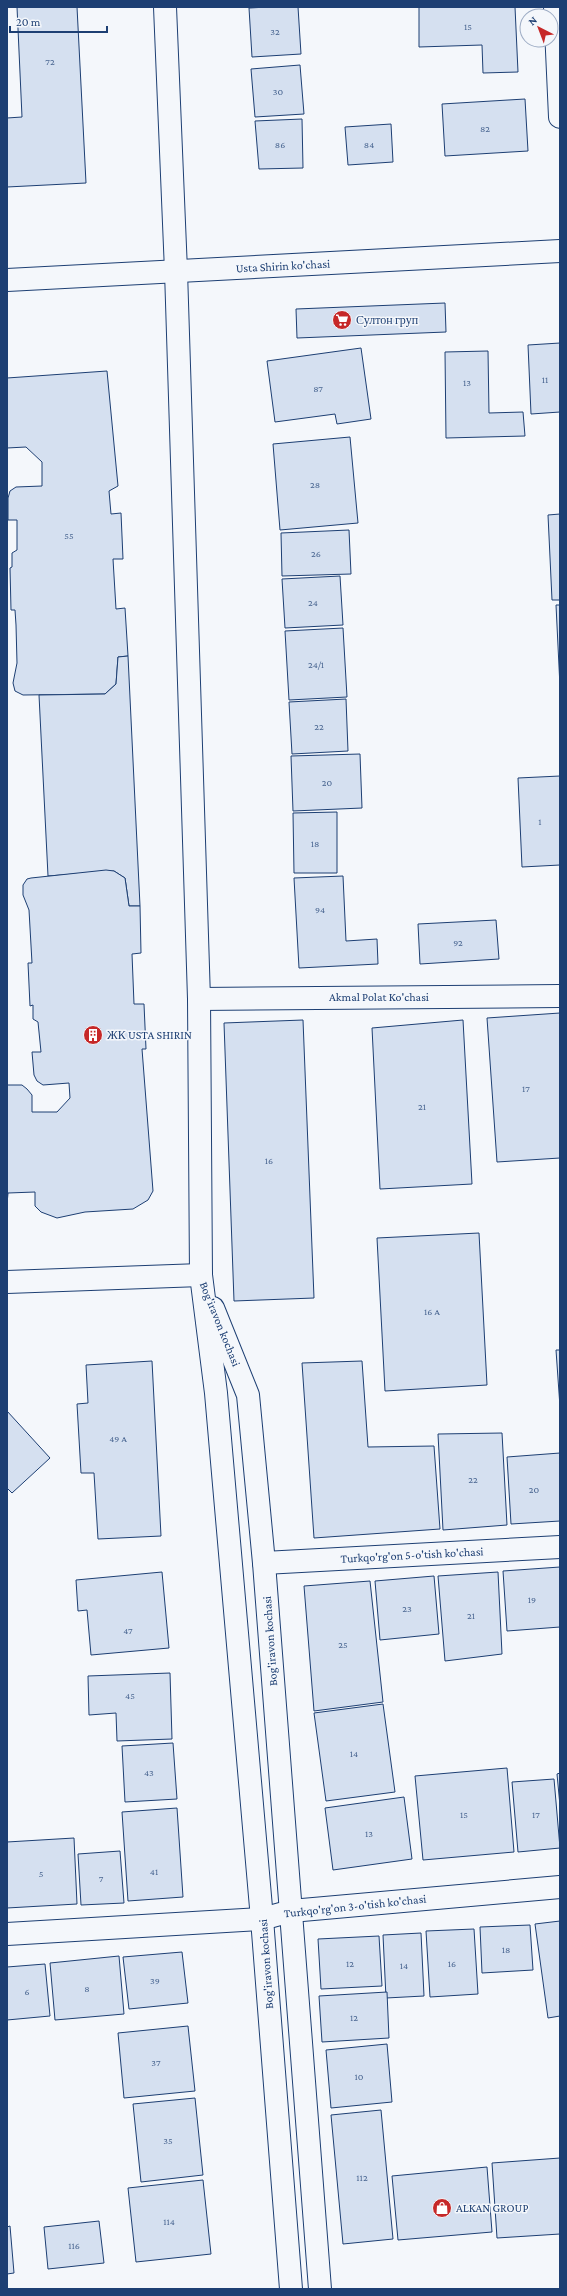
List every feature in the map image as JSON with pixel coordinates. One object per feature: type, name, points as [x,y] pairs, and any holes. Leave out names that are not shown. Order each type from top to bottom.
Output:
[{"type":"street","points":[[7,1282],[201,1276],[199,998],[176,271],[165,7]]},
{"type":"street","points":[[555,7],[560,117]]},
{"type":"street","name":"Usta Shirin ko'chasi","points":[[7,280],[560,251]]},
{"type":"street","name":"Akmal Polat Ko'chasi","points":[[199,998],[560,996]]},
{"type":"street","name":"Bog'iravon kochasi","points":[[201,1276],[248,1395],[264,1563],[320,2289]]},
{"type":"street","name":"Bog'iravon kochasi","points":[[201,1276],[216,1393],[262,1919],[291,2289]]},
{"type":"street","name":"Turkqo'rg'on 5-o'tish ko'chasi","points":[[264,1563],[560,1547]]},
{"type":"street","name":"Turkqo'rg'on 3-o'tish ko'chasi","points":[[7,1934],[262,1919],[291,1911],[560,1886]]},
{"type":"building","points":[[17,7],[77,7],[86,183],[7,187],[7,118],[22,117]]},
{"type":"building","points":[[298,7],[301,54],[252,57],[249,8]]},
{"type":"building","points":[[419,7],[515,7],[518,72],[483,73],[482,45],[419,47]]},
{"type":"building","points":[[300,65],[304,114],[255,117],[251,69]]},
{"type":"building","points":[[525,99],[528,151],[445,156],[442,104]]},
{"type":"building","points":[[302,119],[303,168],[259,169],[255,121]]},
{"type":"building","points":[[391,124],[393,162],[348,165],[345,127]]},
{"type":"building","points":[[445,303],[446,332],[297,338],[296,309]]},
{"type":"building","points":[[560,343],[560,412],[531,414],[528,345]]},
{"type":"building","points":[[361,348],[371,419],[337,424],[335,414],[275,422],[267,361]]},
{"type":"building","points":[[488,351],[489,413],[523,412],[525,436],[446,438],[445,352]]},
{"type":"building","points":[[107,371],[118,486],[109,491],[111,514],[121,513],[123,559],[113,559],[116,609],[125,608],[128,656],[118,657],[116,684],[105,694],[23,695],[15,691],[13,683],[17,663],[15,610],[11,610],[10,568],[12,567],[12,553],[17,550],[17,520],[8,520],[8,498],[10,491],[16,487],[42,486],[42,462],[26,447],[7,448],[7,378]]},
{"type":"building","points":[[350,437],[358,523],[280,530],[273,444]]},
{"type":"building","points":[[560,514],[560,600],[552,600],[548,515]]},
{"type":"building","points":[[349,530],[351,574],[282,576],[281,533]]},
{"type":"building","points":[[340,576],[343,625],[285,628],[282,579]]},
{"type":"building","points":[[556,605],[560,605],[560,687]]},
{"type":"building","points":[[343,628],[347,697],[289,700],[285,631]]},
{"type":"building","points":[[128,656],[140,906],[129,906],[125,878],[114,871],[48,876],[39,695],[105,694],[116,684],[118,657]]},
{"type":"building","points":[[346,699],[348,751],[292,754],[289,702]]},
{"type":"building","points":[[360,754],[362,808],[293,811],[291,756]]},
{"type":"building","points":[[560,776],[560,865],[522,867],[518,778]]},
{"type":"building","points":[[337,812],[337,873],[294,873],[293,813]]},
{"type":"building","name":"ЖК USTA SHIRIN","points":[[106,870],[114,871],[125,878],[129,906],[140,906],[141,953],[132,954],[134,1004],[144,1004],[146,1049],[142,1049],[153,1191],[148,1200],[133,1209],[85,1212],[57,1218],[41,1212],[35,1206],[35,1192],[8,1193],[7,1204],[7,1085],[22,1085],[27,1089],[32,1095],[32,1112],[57,1112],[70,1098],[69,1083],[43,1085],[37,1081],[34,1075],[32,1052],[41,1052],[38,1022],[33,1019],[33,1005],[30,1006],[28,963],[32,963],[29,910],[23,895],[23,885],[27,879],[31,878]]},
{"type":"building","points":[[343,876],[346,941],[377,939],[378,964],[299,968],[294,878]]},
{"type":"building","points":[[496,920],[499,959],[420,964],[418,924]]},
{"type":"building","points":[[560,1013],[560,1158],[497,1162],[487,1018]]},
{"type":"building","points":[[303,1020],[314,1298],[234,1301],[224,1023]]},
{"type":"building","points":[[463,1020],[472,1184],[380,1189],[372,1028]]},
{"type":"building","points":[[479,1233],[487,1385],[385,1391],[377,1238]]},
{"type":"building","points":[[556,1350],[560,1350],[560,1407]]},
{"type":"building","points":[[152,1361],[161,1536],[98,1539],[94,1473],[81,1473],[77,1404],[88,1403],[86,1365]]},
{"type":"building","points":[[362,1361],[368,1447],[434,1446],[440,1529],[314,1538],[302,1363]]},
{"type":"building","points":[[7,1411],[50,1458],[12,1493],[7,1488]]},
{"type":"building","points":[[502,1433],[507,1525],[443,1530],[438,1434]]},
{"type":"building","points":[[560,1453],[560,1521],[511,1524],[507,1457]]},
{"type":"building","points":[[560,1567],[560,1627],[507,1631],[503,1571]]},
{"type":"building","points":[[162,1572],[169,1648],[91,1655],[87,1610],[78,1611],[76,1580]]},
{"type":"building","points":[[498,1572],[502,1654],[445,1661],[438,1576]]},
{"type":"building","points":[[434,1576],[439,1634],[380,1640],[375,1581]]},
{"type":"building","points":[[370,1581],[383,1702],[314,1711],[304,1586]]},
{"type":"building","points":[[170,1673],[172,1739],[117,1741],[116,1713],[89,1715],[88,1676]]},
{"type":"building","points":[[383,1704],[395,1792],[326,1801],[314,1713]]},
{"type":"building","points":[[173,1743],[177,1799],[125,1802],[122,1746]]},
{"type":"building","points":[[507,1768],[514,1852],[423,1860],[415,1776]]},
{"type":"building","points":[[560,1773],[560,1806],[557,1774]]},
{"type":"building","points":[[554,1779],[560,1848],[518,1852],[512,1782]]},
{"type":"building","points":[[404,1797],[412,1859],[333,1870],[325,1808]]},
{"type":"building","points":[[177,1808],[183,1897],[128,1901],[122,1812]]},
{"type":"building","points":[[74,1838],[77,1904],[7,1908],[7,1842]]},
{"type":"building","points":[[120,1851],[124,1903],[81,1905],[78,1854]]},
{"type":"building","points":[[560,1921],[560,2016],[548,2018],[535,1924]]},
{"type":"building","points":[[530,1925],[533,1970],[482,1973],[480,1927]]},
{"type":"building","points":[[474,1929],[478,1994],[430,1997],[426,1931]]},
{"type":"building","points":[[421,1933],[424,1996],[386,1998],[383,1935]]},
{"type":"building","points":[[379,1936],[382,1986],[321,1989],[318,1939]]},
{"type":"building","points":[[182,1952],[188,2003],[129,2009],[123,1957]]},
{"type":"building","points":[[119,1956],[124,2014],[55,2020],[50,1963]]},
{"type":"building","points":[[45,1964],[50,2016],[7,2020],[7,1967]]},
{"type":"building","points":[[387,1992],[389,2038],[322,2042],[319,1996]]},
{"type":"building","points":[[188,2026],[195,2091],[124,2098],[118,2033]]},
{"type":"building","points":[[387,2044],[392,2102],[331,2108],[326,2050]]},
{"type":"building","points":[[195,2098],[203,2175],[141,2182],[133,2104]]},
{"type":"building","points":[[381,2110],[393,2239],[343,2244],[331,2115]]},
{"type":"building","points":[[560,2158],[560,2234],[497,2238],[492,2163]]},
{"type":"building","points":[[487,2167],[492,2232],[398,2240],[392,2176]]},
{"type":"building","points":[[203,2180],[211,2254],[136,2262],[128,2188]]},
{"type":"building","points":[[99,2221],[104,2263],[48,2269],[44,2227]]},
{"type":"building","points":[[10,2226],[14,2273],[7,2274],[7,2227]]},
{"type":"place","name":"Султон груп","points":[[342,320]]},
{"type":"place","name":"ЖК USTA SHIRIN","points":[[93,1035]]},
{"type":"place","name":"ALKAN GROUP","points":[[442,2208]]}]
